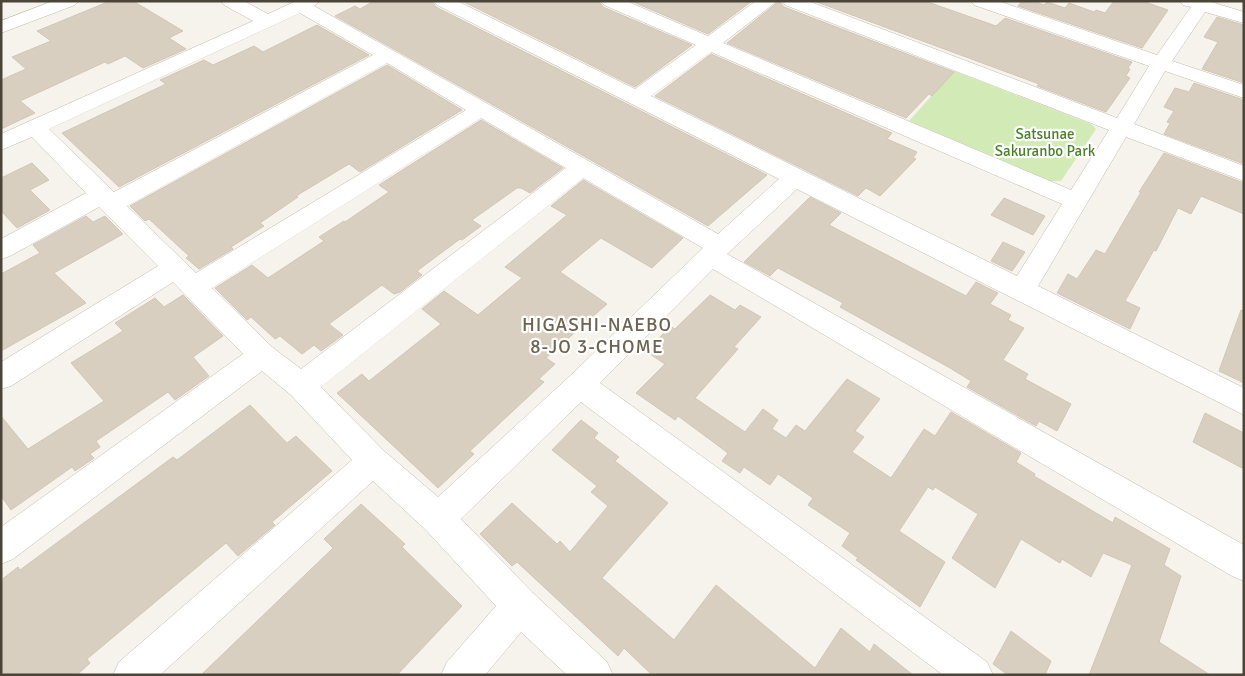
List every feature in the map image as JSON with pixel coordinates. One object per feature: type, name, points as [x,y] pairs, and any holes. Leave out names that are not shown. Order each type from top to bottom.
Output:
[{"type":"street","points":[[23,1],[40,12]]},
{"type":"street","points":[[1,28],[69,1]]},
{"type":"street","points":[[230,1],[267,21]]},
{"type":"street","points":[[443,1],[1244,402]]},
{"type":"street","points":[[610,1],[1076,201]]},
{"type":"street","points":[[637,97],[768,1]]},
{"type":"street","points":[[791,1],[1244,174]]},
{"type":"street","points":[[980,1],[1244,92]]},
{"type":"street","points":[[1022,290],[1160,64],[1195,3],[1244,18]]},
{"type":"street","points":[[2,142],[306,4],[386,56],[582,167],[715,251],[1244,564]]},
{"type":"street","points":[[1,250],[106,199],[386,56]]},
{"type":"street","points":[[1,377],[185,278],[480,110]]},
{"type":"street","points":[[35,128],[262,355],[301,386],[373,461],[438,519],[520,606],[594,675]]},
{"type":"street","points":[[301,386],[582,167]]},
{"type":"street","points":[[438,519],[580,384],[715,251],[796,177]]},
{"type":"street","points":[[1,547],[262,355]]},
{"type":"street","points":[[580,384],[974,675]]},
{"type":"street","points":[[132,675],[373,461]]},
{"type":"street","points":[[460,675],[520,606]]},
{"type":"green space","name":"Satsunae Sakuranbo Park","points":[[954,71],[1091,124],[1096,129],[1061,181],[1050,181],[909,121]]},
{"type":"building","points":[[110,1],[133,1],[183,31],[169,38],[186,49],[143,68],[125,56],[108,64],[105,62],[20,101],[35,113],[1,129],[1,80],[26,69],[12,57],[51,41],[37,31]]},
{"type":"building","points":[[374,1],[432,1],[436,7],[767,175],[708,226],[335,16],[355,6],[360,9]]},
{"type":"building","points":[[462,1],[599,1],[603,7],[692,45],[635,87]]},
{"type":"building","points":[[631,1],[752,1],[708,34]]},
{"type":"building","points":[[779,1],[784,7],[954,72],[932,96],[929,94],[906,118],[727,43]]},
{"type":"building","points":[[814,1],[925,1],[996,26],[1005,18],[1132,62],[1126,76],[1130,78],[1106,112],[1037,86],[1039,84]]},
{"type":"building","points":[[1022,1],[1034,1],[1044,5],[1047,2],[1065,8],[1069,3],[1094,12],[1096,10],[1105,13],[1114,1],[1142,1],[1168,10],[1142,48],[1018,6]]},
{"type":"building","points":[[1217,17],[1244,25],[1244,83],[1202,69],[1218,42],[1204,37]]},
{"type":"building","points":[[317,25],[369,55],[119,187],[62,133],[166,84],[160,80],[204,60],[213,65],[254,46],[263,52]]},
{"type":"building","points":[[711,54],[892,133],[887,139],[917,152],[913,158],[916,159],[880,196],[866,188],[858,196],[655,96]]},
{"type":"building","points":[[387,65],[462,110],[360,172],[349,164],[296,196],[298,197],[260,223],[264,226],[231,247],[233,249],[199,269],[186,258],[189,256],[149,219],[145,221],[130,206]]},
{"type":"building","points":[[1194,83],[1244,100],[1244,164],[1164,134],[1170,123],[1167,122],[1174,111],[1164,107],[1175,88],[1189,92]]},
{"type":"building","points":[[481,120],[563,168],[530,193],[517,188],[472,220],[481,226],[417,271],[422,275],[400,292],[394,294],[382,285],[329,324],[343,335],[321,351],[314,345],[302,354],[280,336],[275,339],[251,317],[247,320],[215,288],[252,265],[268,278],[324,241],[319,237],[389,192],[379,185]]},
{"type":"building","points":[[1164,153],[1244,183],[1244,214],[1201,196],[1191,214],[1178,208],[1156,251],[1154,250],[1125,301],[1140,308],[1130,329],[1057,293],[1068,274],[1077,279],[1096,250],[1105,254],[1141,192],[1139,192]]},
{"type":"building","points":[[32,163],[49,180],[30,190],[50,210],[17,228],[1,211],[1,178]]},
{"type":"building","points":[[583,180],[683,238],[652,268],[601,238],[560,272],[607,304],[546,358],[555,364],[539,379],[544,382],[470,451],[474,454],[438,488],[337,393],[362,374],[369,381],[441,324],[422,309],[444,291],[478,315],[522,278],[505,267],[567,215],[551,206]]},
{"type":"building","points":[[810,197],[841,213],[829,225],[966,296],[976,282],[998,293],[990,304],[1011,315],[1008,320],[1024,328],[1003,360],[1028,374],[1025,379],[1071,404],[1057,431],[1039,421],[1036,426],[967,387],[971,381],[840,307],[843,303],[778,268],[770,276],[744,262]]},
{"type":"building","points":[[1004,198],[1045,216],[1033,235],[991,215]]},
{"type":"building","points":[[86,216],[93,222],[105,216],[123,234],[54,273],[86,303],[1,351],[1,274],[40,253],[33,245]]},
{"type":"building","points":[[1003,242],[1025,252],[1012,271],[991,261]]},
{"type":"building","points":[[183,295],[223,336],[193,357],[209,376],[175,400],[168,392],[96,441],[100,447],[90,454],[94,458],[75,471],[72,467],[11,510],[1,496],[1,416],[28,449],[104,401],[71,363],[123,331],[115,323],[155,298],[164,307]]},
{"type":"building","points":[[710,295],[735,310],[740,305],[761,317],[734,347],[738,349],[695,398],[745,432],[763,409],[778,420],[772,429],[786,438],[796,425],[805,431],[847,379],[880,399],[855,431],[864,437],[852,452],[891,478],[924,429],[935,436],[951,412],[1021,453],[1016,462],[1035,474],[1034,476],[1113,523],[1115,517],[1170,549],[1164,565],[1181,576],[1159,642],[1210,675],[1089,675],[1132,565],[1103,553],[1091,577],[1062,559],[1060,563],[1021,539],[995,588],[952,558],[978,514],[935,487],[933,490],[928,487],[899,531],[945,562],[920,607],[856,560],[858,558],[842,546],[850,533],[808,505],[813,498],[778,474],[770,485],[744,467],[740,473],[722,461],[728,453],[678,416],[675,420],[636,393],[665,364],[647,352],[670,326],[675,329]]},
{"type":"building","points":[[1241,310],[1244,311],[1244,383],[1219,371]]},
{"type":"building","points":[[250,405],[287,443],[296,436],[332,471],[272,522],[275,525],[238,556],[226,543],[87,659],[90,663],[77,675],[1,675],[1,580],[18,567],[20,570],[173,457],[177,460]]},
{"type":"building","points":[[1205,413],[1244,433],[1244,469],[1193,442]]},
{"type":"building","points":[[581,420],[598,433],[594,438],[619,457],[615,461],[668,503],[602,578],[674,640],[716,585],[815,668],[841,628],[870,652],[874,644],[913,675],[652,675],[624,648],[618,656],[517,562],[512,566],[480,534],[512,503],[557,544],[560,541],[570,552],[608,506],[591,492],[597,486],[552,450]]},
{"type":"building","points":[[361,504],[405,544],[402,547],[462,606],[397,675],[201,675],[333,548],[324,539]]},
{"type":"building","points":[[1011,631],[1051,661],[1045,675],[1008,675],[993,664]]},
{"type":"district","name":"HIGASHI-NAEBO 8-JO 3-CHOME","points":[[597,335]]}]
